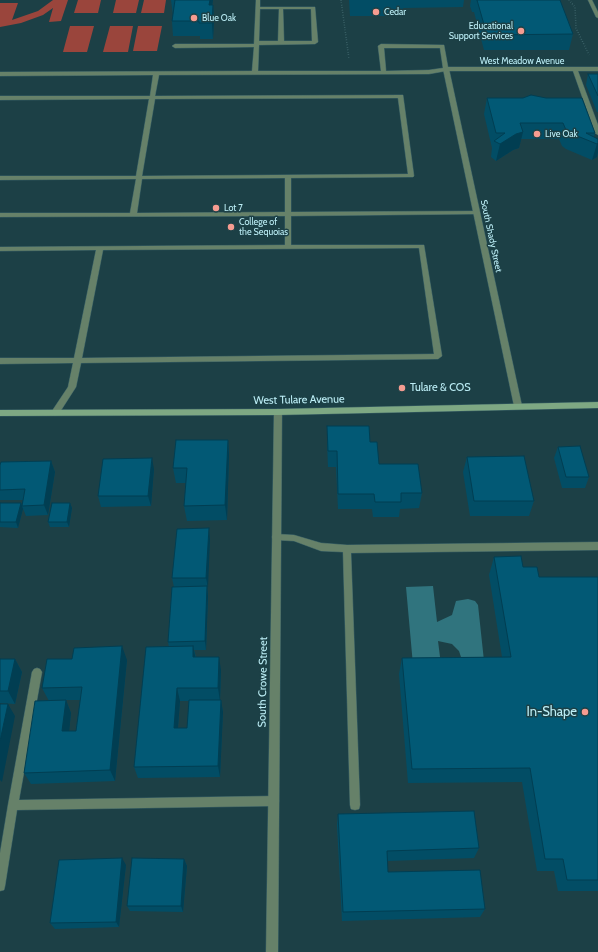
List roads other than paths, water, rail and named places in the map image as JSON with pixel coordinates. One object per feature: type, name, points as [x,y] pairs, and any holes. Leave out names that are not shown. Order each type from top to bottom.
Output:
[{"type":"street","points":[[256,73],[258,0]]},
{"type":"street","points":[[590,0],[598,17]]},
{"type":"street","points":[[175,46],[316,41],[314,8],[258,8]]},
{"type":"street","points":[[280,8],[281,42]]},
{"type":"street","name":"South Shady Street","points":[[384,72],[381,46],[442,46],[518,406]]},
{"type":"street","name":"West Meadow Avenue","points":[[0,74],[428,72],[446,69],[598,68]]},
{"type":"street","points":[[575,69],[598,133]]},
{"type":"street","points":[[134,215],[156,74]]},
{"type":"street","points":[[0,98],[401,96],[411,176],[0,178]]},
{"type":"street","points":[[288,177],[288,247]]},
{"type":"street","points":[[0,215],[477,213]]},
{"type":"street","points":[[0,249],[422,246],[438,356],[0,361]]},
{"type":"street","points":[[55,413],[72,387],[100,248]]},
{"type":"street","name":"West Tulare Avenue","points":[[0,413],[278,412],[598,405]]},
{"type":"street","name":"South Crowe Street","points":[[272,952],[278,412]]},
{"type":"street","points":[[276,537],[294,538],[321,547],[347,549],[598,546]]},
{"type":"street","points":[[347,549],[355,805]]},
{"type":"street","points":[[0,886],[37,672]]},
{"type":"street","points":[[13,805],[274,801]]},
{"type":"water","points":[[433,586],[437,622],[452,615],[456,601],[468,599],[475,601],[478,605],[484,661],[462,660],[459,651],[452,644],[438,641],[441,665],[413,665],[406,587]]},
{"type":"place","name":"Cedar","points":[[376,12]]},
{"type":"place","name":"Blue Oak","points":[[194,18]]},
{"type":"place","name":"Educational Support Services","points":[[521,31]]},
{"type":"place","name":"Live Oak","points":[[537,134]]},
{"type":"place","name":"Lot 7","points":[[216,208]]},
{"type":"place","name":"College of the Sequoias","points":[[231,227]]},
{"type":"place","name":"Tulare & COS","points":[[402,388]]},
{"type":"place","name":"In-Shape","points":[[585,712]]}]
